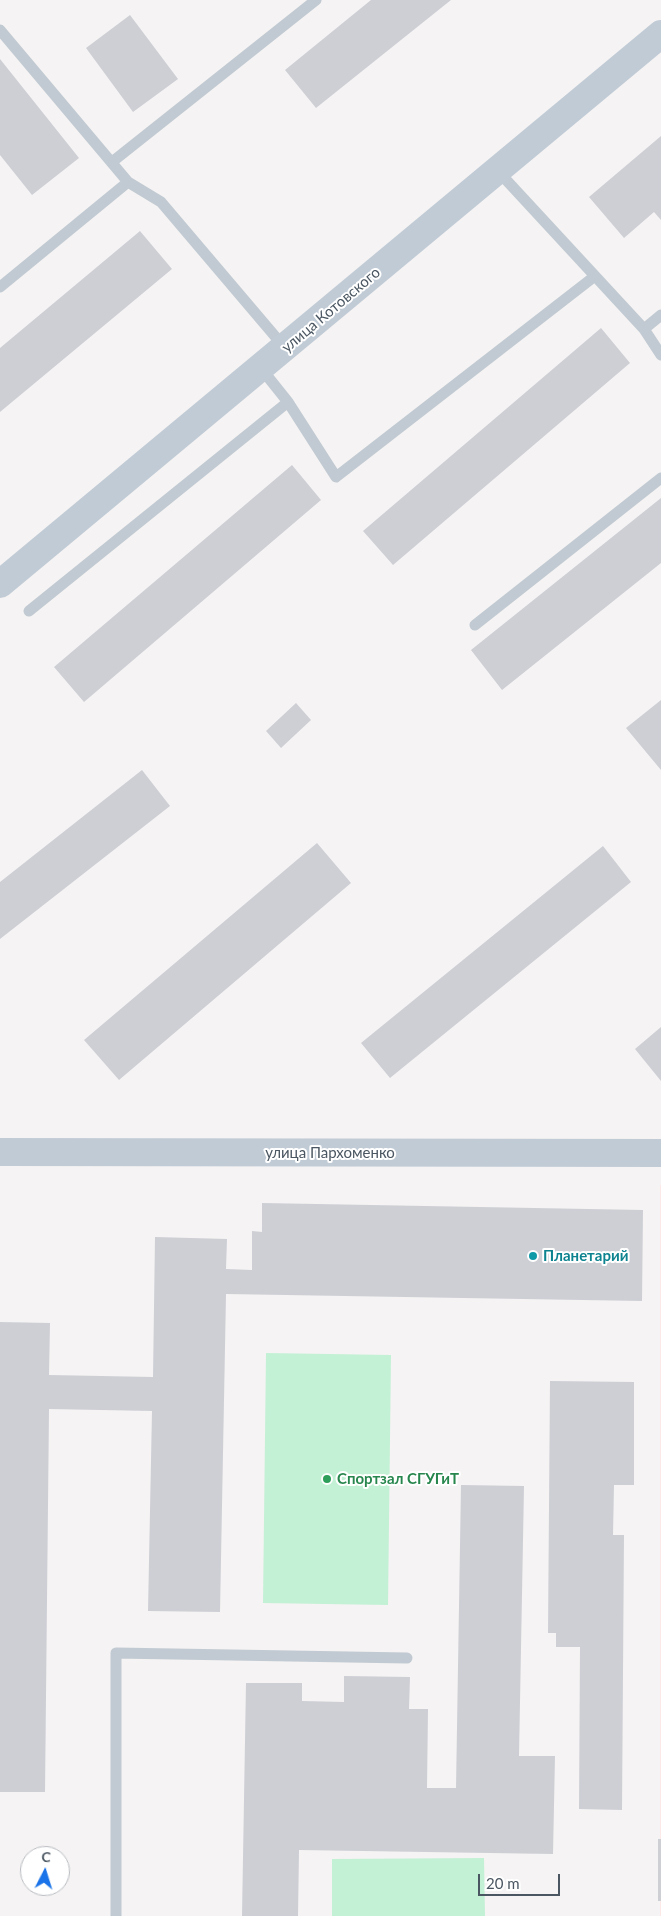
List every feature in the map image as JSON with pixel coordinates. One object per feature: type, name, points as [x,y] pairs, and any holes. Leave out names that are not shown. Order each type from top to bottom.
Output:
[{"type":"street","name":"улица Котовского","points":[[0,584],[661,34]]},
{"type":"street","name":"улица Пархоменко","points":[[0,1152],[661,1153]]},
{"type":"lane","points":[[112,162],[316,0]]},
{"type":"lane","points":[[0,30],[128,182],[161,202],[285,348]]},
{"type":"lane","points":[[497,170],[644,328],[661,355]]},
{"type":"lane","points":[[0,288],[128,182]]},
{"type":"lane","points":[[260,368],[288,402],[336,477],[595,276]]},
{"type":"lane","points":[[644,328],[661,314]]},
{"type":"lane","points":[[29,611],[288,402]]},
{"type":"lane","points":[[476,625],[661,478]]},
{"type":"lane","points":[[116,1916],[116,1653],[407,1658]]},
{"type":"shaded area","points":[[661,1185],[661,1916],[660,1916]]},
{"type":"green space","name":"Спортзал СГУГиТ","points":[[266,1353],[391,1355],[388,1605],[263,1603]]},
{"type":"green space","points":[[484,1858],[485,1916],[332,1916],[332,1859]]},
{"type":"building","points":[[371,0],[451,0],[316,108],[285,70]]},
{"type":"building","points":[[130,15],[178,79],[133,112],[86,48]]},
{"type":"building","points":[[0,59],[79,158],[32,195],[0,155]]},
{"type":"building","points":[[661,136],[661,220],[654,212],[624,238],[589,197]]},
{"type":"building","points":[[140,231],[172,269],[0,412],[0,348]]},
{"type":"building","points":[[601,328],[630,363],[393,565],[363,531]]},
{"type":"building","points":[[292,465],[321,500],[84,702],[54,667]]},
{"type":"building","points":[[661,498],[661,563],[502,690],[471,650]]},
{"type":"building","points":[[661,700],[661,770],[626,728]]},
{"type":"building","points":[[296,703],[311,720],[281,748],[266,731]]},
{"type":"building","points":[[142,770],[170,806],[0,939],[0,882]]},
{"type":"building","points":[[317,843],[351,883],[119,1080],[84,1040]]},
{"type":"building","points":[[603,846],[631,882],[390,1078],[361,1043]]},
{"type":"building","points":[[661,1027],[661,1081],[635,1049]]},
{"type":"building","points":[[262,1203],[643,1210],[642,1301],[226,1294],[220,1612],[148,1611],[152,1411],[49,1409],[45,1792],[0,1792],[0,1322],[50,1323],[49,1375],[153,1377],[155,1237],[227,1239],[226,1269],[252,1270],[252,1231],[262,1232]]},
{"type":"building","points":[[550,1381],[634,1382],[634,1485],[614,1485],[613,1535],[624,1535],[622,1810],[579,1809],[580,1647],[556,1647],[556,1633],[548,1633]]},
{"type":"building","points":[[461,1485],[524,1486],[519,1756],[555,1756],[553,1854],[299,1850],[298,1916],[242,1916],[246,1683],[302,1683],[302,1701],[344,1702],[344,1676],[410,1677],[409,1709],[428,1709],[427,1788],[456,1788]]},
{"type":"building","points":[[658,1839],[661,1839],[661,1901],[658,1901]]},
{"type":"place","name":"Планетарий","points":[[533,1256]]},
{"type":"place","name":"Спортзал СГУГиТ","points":[[327,1479]]}]
